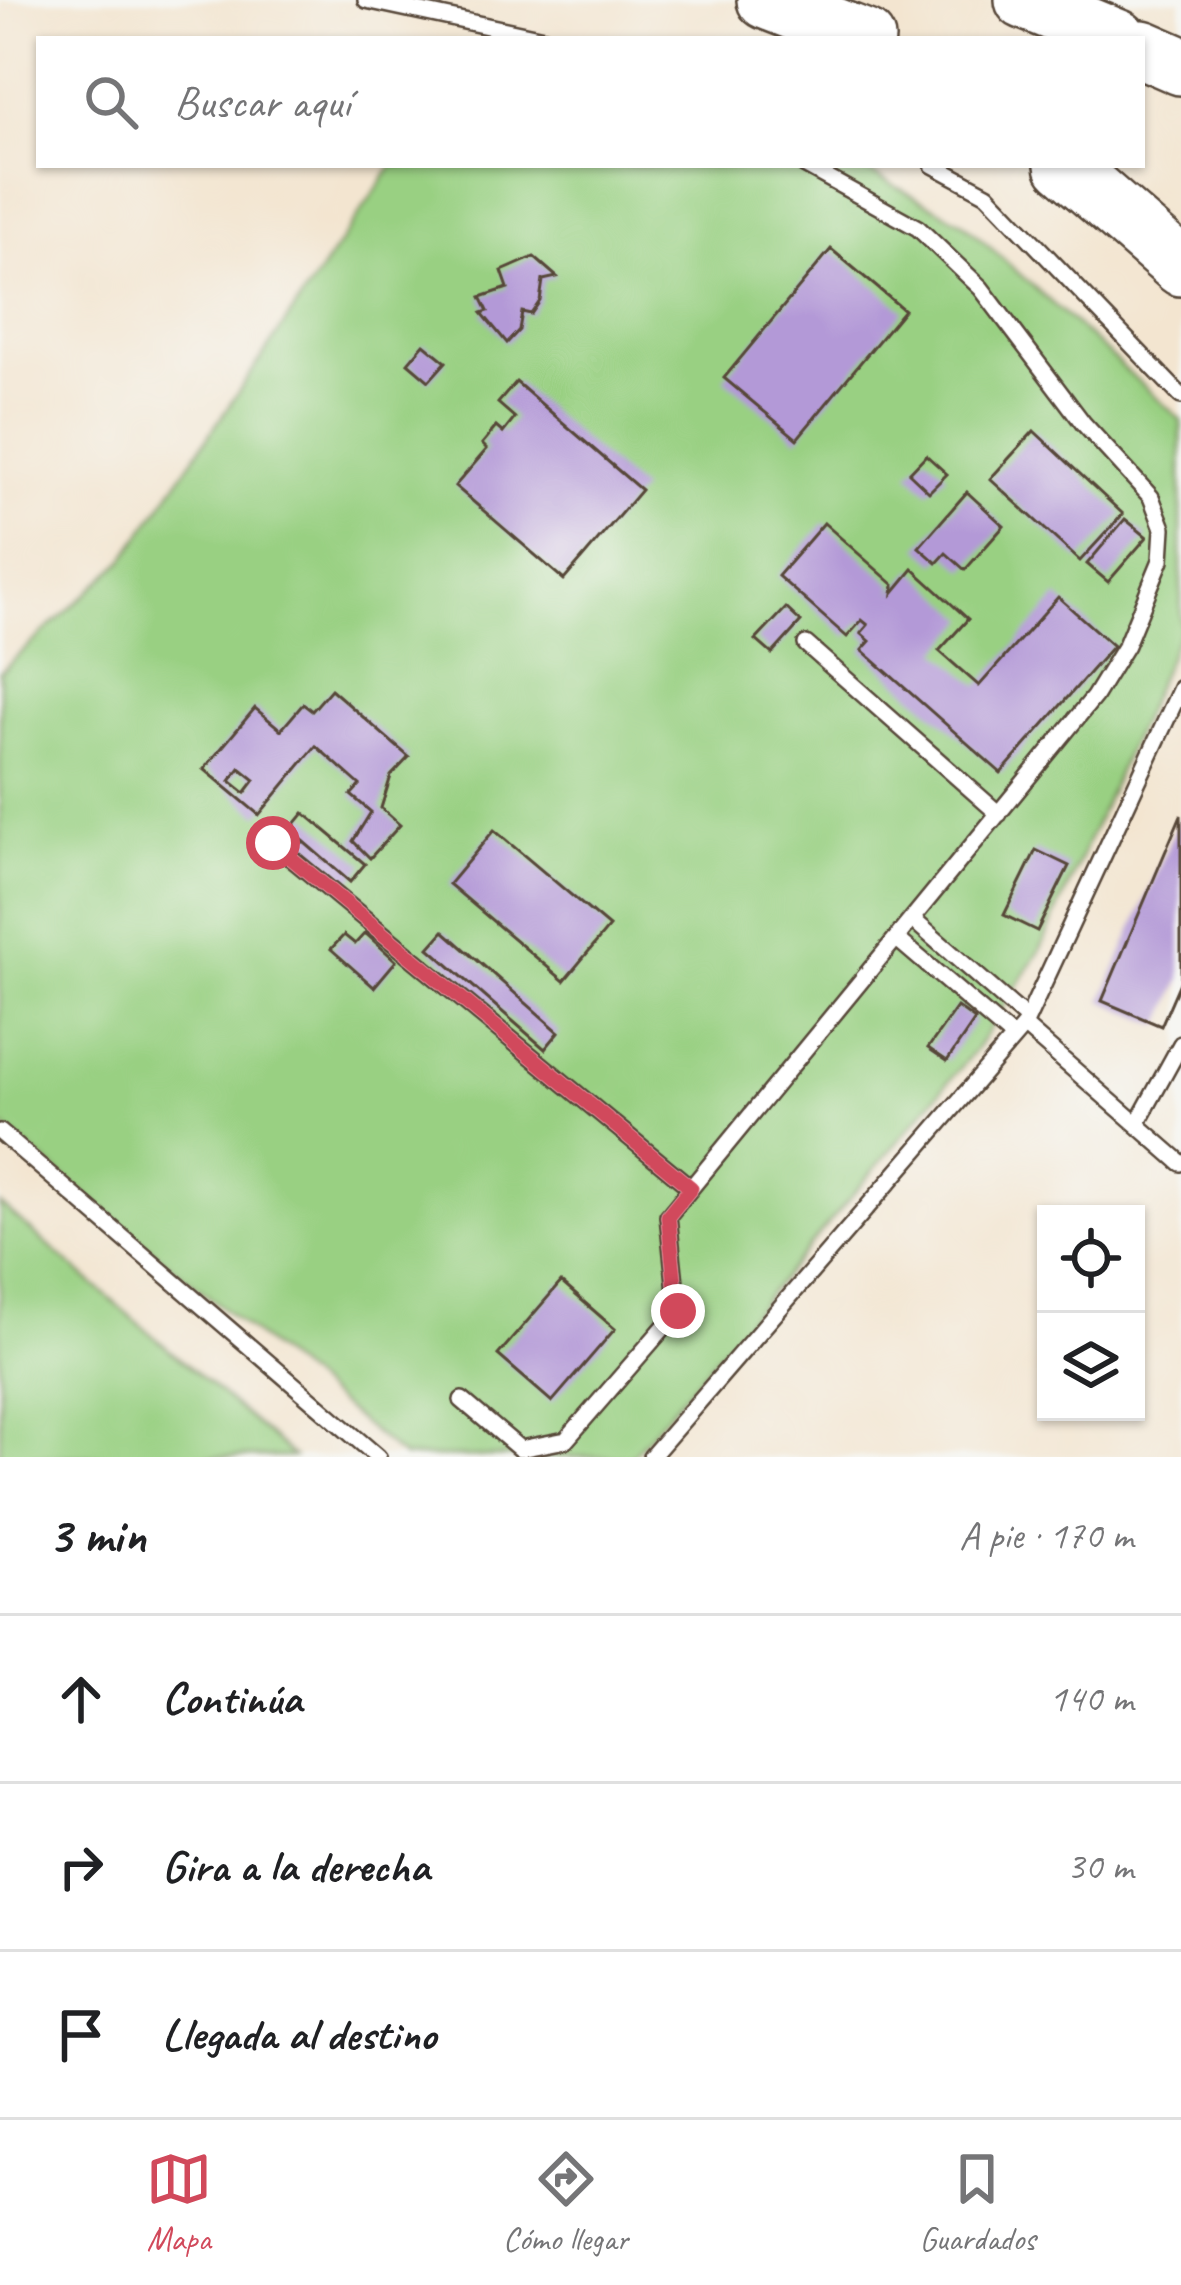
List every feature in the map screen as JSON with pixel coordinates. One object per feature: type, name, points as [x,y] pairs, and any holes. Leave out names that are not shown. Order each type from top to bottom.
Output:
[{"type":"highway","points":[[766,0],[858,36]]},
{"type":"highway","points":[[1024,0],[1111,36]]},
{"type":"highway","points":[[1145,50],[1181,66]]},
{"type":"highway","points":[[1068,168],[1181,267]]},
{"type":"highway","points":[[1121,211],[1181,240]]},
{"type":"lane","points":[[366,0],[534,36]]},
{"type":"lane","points":[[462,1400],[520,1449],[566,1441],[678,1311],[668,1216],[1094,697],[1126,645],[1161,560],[1163,527],[1151,497],[1083,423],[981,287],[918,228],[809,168]]},
{"type":"lane","points":[[939,168],[987,194],[1181,397]]},
{"type":"lane","points":[[806,644],[999,814]]},
{"type":"lane","points":[[651,1457],[1021,1028],[1181,688]]},
{"type":"lane","points":[[273,843],[691,1188]]},
{"type":"lane","points":[[912,920],[1021,1028]]},
{"type":"lane","points":[[896,938],[1021,1028],[1181,1163]]},
{"type":"lane","points":[[1137,1124],[1181,1044]]},
{"type":"lane","points":[[0,1132],[378,1457]]},
{"type":"green space","points":[[391,168],[862,168],[962,222],[1181,420],[1181,628],[1040,951],[976,1049],[631,1457],[403,1457],[0,1124],[0,672],[124,560]]},
{"type":"green space","points":[[0,1204],[294,1457],[0,1457]]},
{"type":"building","points":[[831,249],[904,310],[797,439],[724,378]]},
{"type":"building","points":[[534,257],[557,277],[543,280],[540,301],[531,314],[522,312],[519,330],[507,343],[482,313],[488,311],[481,297],[508,288],[502,271]]},
{"type":"building","points":[[424,344],[446,362],[429,381],[408,363]]},
{"type":"building","points":[[516,382],[641,490],[564,580],[455,486],[487,449],[482,444],[496,427],[503,433],[515,418],[498,403]]},
{"type":"building","points":[[1034,431],[1123,514],[1080,561],[990,479]]},
{"type":"building","points":[[926,455],[947,474],[929,492],[909,473]]},
{"type":"building","points":[[967,492],[1004,526],[965,570],[946,553],[937,563],[919,547]]},
{"type":"building","points":[[1125,519],[1147,537],[1108,582],[1087,564]]},
{"type":"building","points":[[824,523],[894,585],[893,593],[913,569],[968,619],[939,651],[979,686],[1058,597],[1113,646],[1001,773],[862,650],[870,641],[861,633],[868,625],[862,620],[847,637],[778,576]]},
{"type":"building","points":[[786,608],[801,622],[772,654],[756,640]]},
{"type":"building","points":[[331,689],[409,757],[391,776],[381,808],[400,825],[370,858],[353,841],[371,812],[351,795],[360,785],[316,746],[259,815],[204,769],[255,708],[281,730],[303,704],[312,711]],"holes":[[[240,768],[255,780],[245,793],[230,781]]]},
{"type":"building","points":[[304,813],[365,864],[350,882],[290,830]]},
{"type":"building","points":[[1181,815],[1181,980],[1161,1026],[1102,1001]]},
{"type":"building","points":[[494,830],[609,927],[564,981],[449,884]]},
{"type":"building","points":[[1036,850],[1069,866],[1037,931],[1004,915]]},
{"type":"building","points":[[444,931],[559,1032],[545,1049],[429,948]]},
{"type":"building","points":[[365,933],[396,961],[374,987],[331,949],[344,935],[355,944]]},
{"type":"building","points":[[957,1007],[975,1020],[947,1061],[928,1048]]},
{"type":"building","points":[[561,1282],[615,1329],[552,1402],[498,1355]]},
{"type":"route","points":[[273,843],[691,1188],[668,1216],[678,1311]]}]
